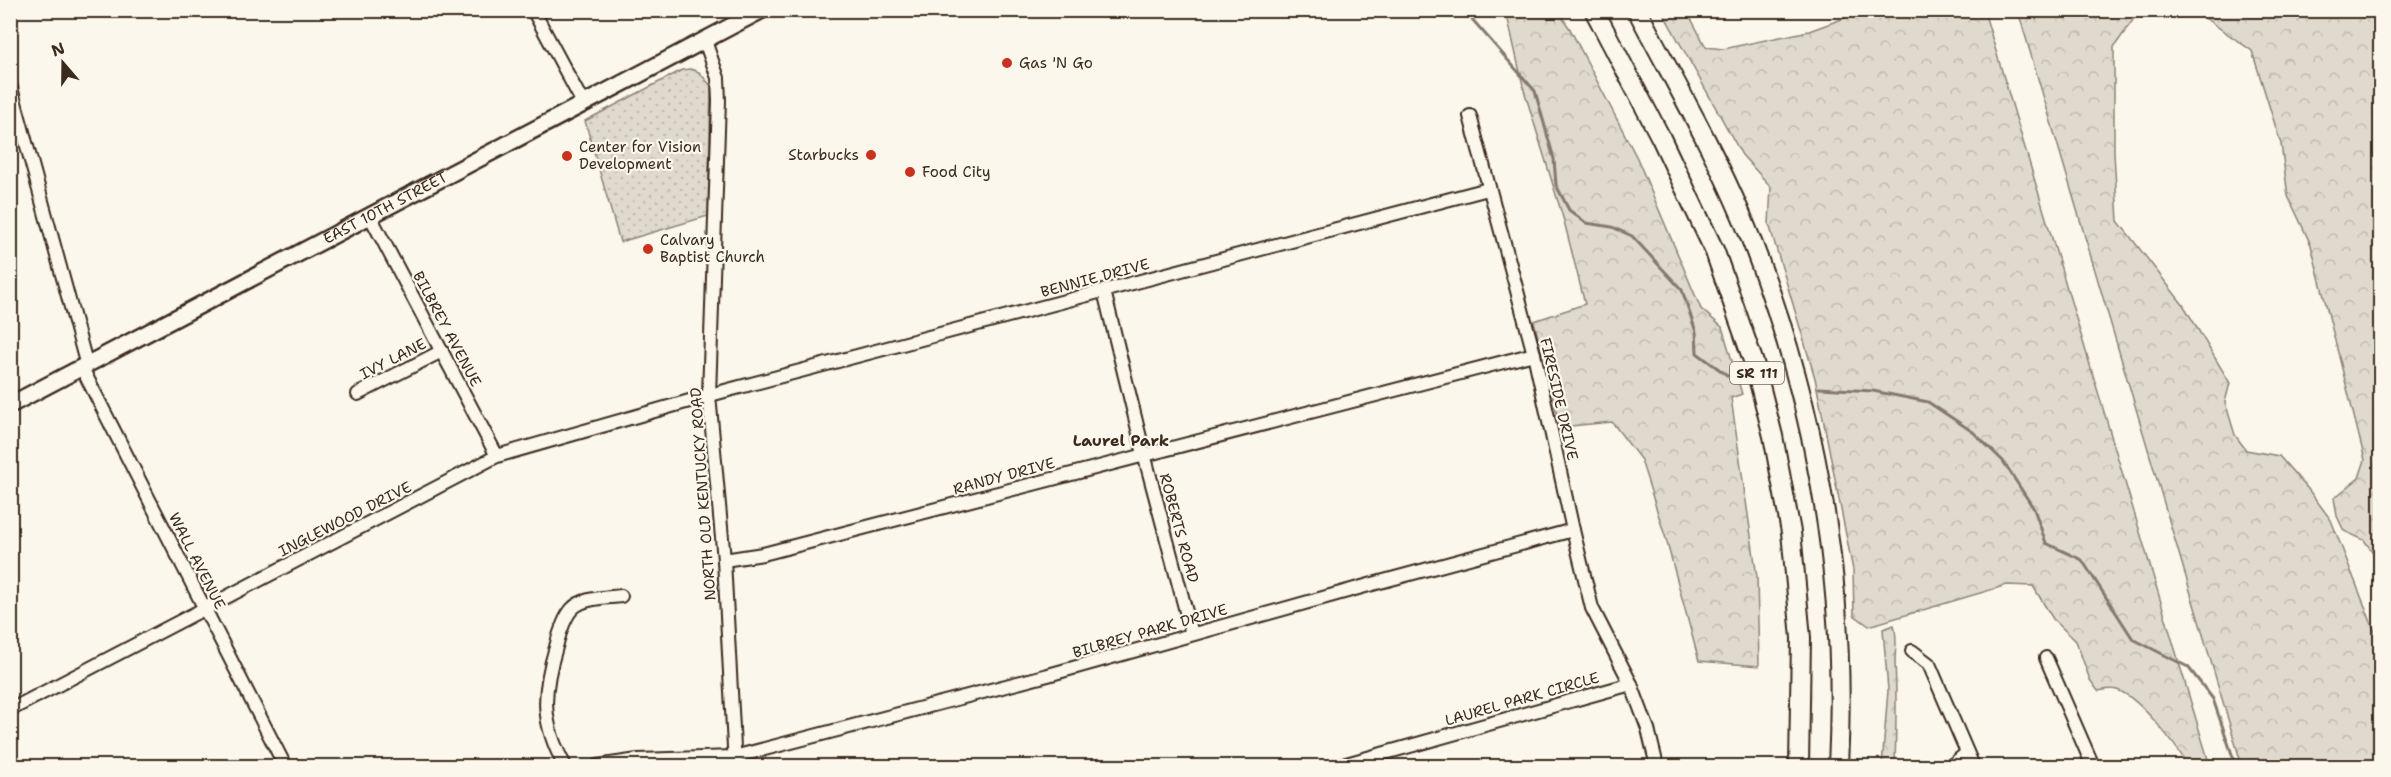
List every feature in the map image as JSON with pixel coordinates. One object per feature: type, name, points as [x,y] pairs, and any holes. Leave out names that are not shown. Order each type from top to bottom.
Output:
[{"type":"highway","name":"SR 111","points":[[1594,10],[1661,138],[1715,252],[1755,366],[1773,436],[1791,532],[1801,638],[1799,766]]},
{"type":"highway","name":"SR 111","points":[[1637,10],[1705,137],[1741,215],[1770,288],[1794,363],[1820,471],[1837,600],[1840,728],[1838,766]]},
{"type":"main road","name":"EAST 10TH STREET","points":[[10,405],[762,10]]},
{"type":"street","points":[[533,10],[584,105]]},
{"type":"street","name":"NORTH OLD KENTUCKY ROAD","points":[[705,41],[718,78],[719,101],[709,395],[724,560],[735,762]]},
{"type":"street","name":"WALL AVENUE","points":[[10,84],[84,367],[285,766]]},
{"type":"street","name":"FIRESIDE DRIVE","points":[[1470,116],[1534,354],[1592,608],[1631,684]]},
{"type":"street","name":"BENNIE DRIVE","points":[[709,395],[1488,189]]},
{"type":"street","name":"BILBREY AVENUE","points":[[370,216],[497,456]]},
{"type":"street","name":"ROBERTS ROAD","points":[[1104,291],[1143,454],[1192,634]]},
{"type":"street","name":"IVY LANE","points":[[358,394],[442,351]]},
{"type":"street","name":"RANDY DRIVE","points":[[724,560],[763,554],[1534,354]]},
{"type":"street","name":"INGLEWOOD DRIVE","points":[[10,710],[497,456],[709,395]]},
{"type":"street","name":"BILBREY PARK DRIVE","points":[[597,766],[638,760],[735,762],[1573,530]]},
{"type":"street","points":[[565,766],[556,751],[548,726],[545,694],[560,633],[572,609],[583,601],[621,596]]},
{"type":"street","points":[[1912,651],[1929,664],[1973,766]]},
{"type":"street","points":[[2046,658],[2093,766]]},
{"type":"street","points":[[1631,684],[1648,729],[1657,766]]},
{"type":"street","name":"LAUREL PARK CIRCLE","points":[[1339,766],[1631,684]]},
{"type":"street","points":[[1951,766],[1967,753]]},
{"type":"green space","points":[[1506,11],[1558,11],[1570,29],[1637,158],[1701,309],[1722,327],[1742,394],[1731,398],[1757,577],[1759,666],[1699,661],[1666,539],[1641,460],[1612,422],[1560,427],[1534,321],[1585,304],[1564,221],[1524,90]]},
{"type":"green space","points":[[1662,11],[1687,11],[1706,47],[1723,49],[1809,31],[1864,11],[1984,11],[2210,766],[2188,766],[2157,723],[2126,694],[2115,689],[2098,691],[2090,680],[2076,641],[2053,619],[2033,586],[2007,585],[1869,626],[1854,615],[1853,570],[1815,378],[1769,224],[1771,187],[1742,155]]},
{"type":"green space","points":[[2018,11],[2143,11],[2137,14],[2114,47],[2114,153],[2118,221],[2184,306],[2230,383],[2225,402],[2235,435],[2246,450],[2279,456],[2331,520],[2380,645],[2380,766],[2242,766]]},
{"type":"green space","points":[[2195,11],[2380,11],[2380,562],[2364,540],[2344,531],[2337,516],[2334,498],[2359,478],[2365,460],[2311,245],[2288,196],[2281,144],[2252,51]]},
{"type":"green space","points":[[690,69],[699,72],[711,86],[708,216],[620,242],[585,121],[682,70]]},
{"type":"green space","points":[[1894,625],[1896,640],[1895,766],[1882,766],[1888,690],[1883,629]]},
{"type":"waterway","points":[[1464,10],[1535,91],[1554,159],[1556,185],[1569,210],[1586,223],[1612,227],[1632,236],[1682,290],[1696,332],[1697,353],[1735,381]]},
{"type":"waterway","points":[[1819,388],[1873,391],[1928,402],[1973,432],[2003,461],[2034,509],[2046,543],[2082,560],[2133,639],[2188,667],[2213,699],[2236,766]]},
{"type":"place","name":"Gas 'N Go","points":[[1007,63]]},
{"type":"place","name":"Starbucks","points":[[871,155]]},
{"type":"place","name":"Center for Vision Development","points":[[567,156]]},
{"type":"place","name":"Food City","points":[[910,172]]},
{"type":"place","name":"Calvary Baptist Church","points":[[648,249]]},
{"type":"district","name":"Laurel Park","points":[[1121,440]]}]
